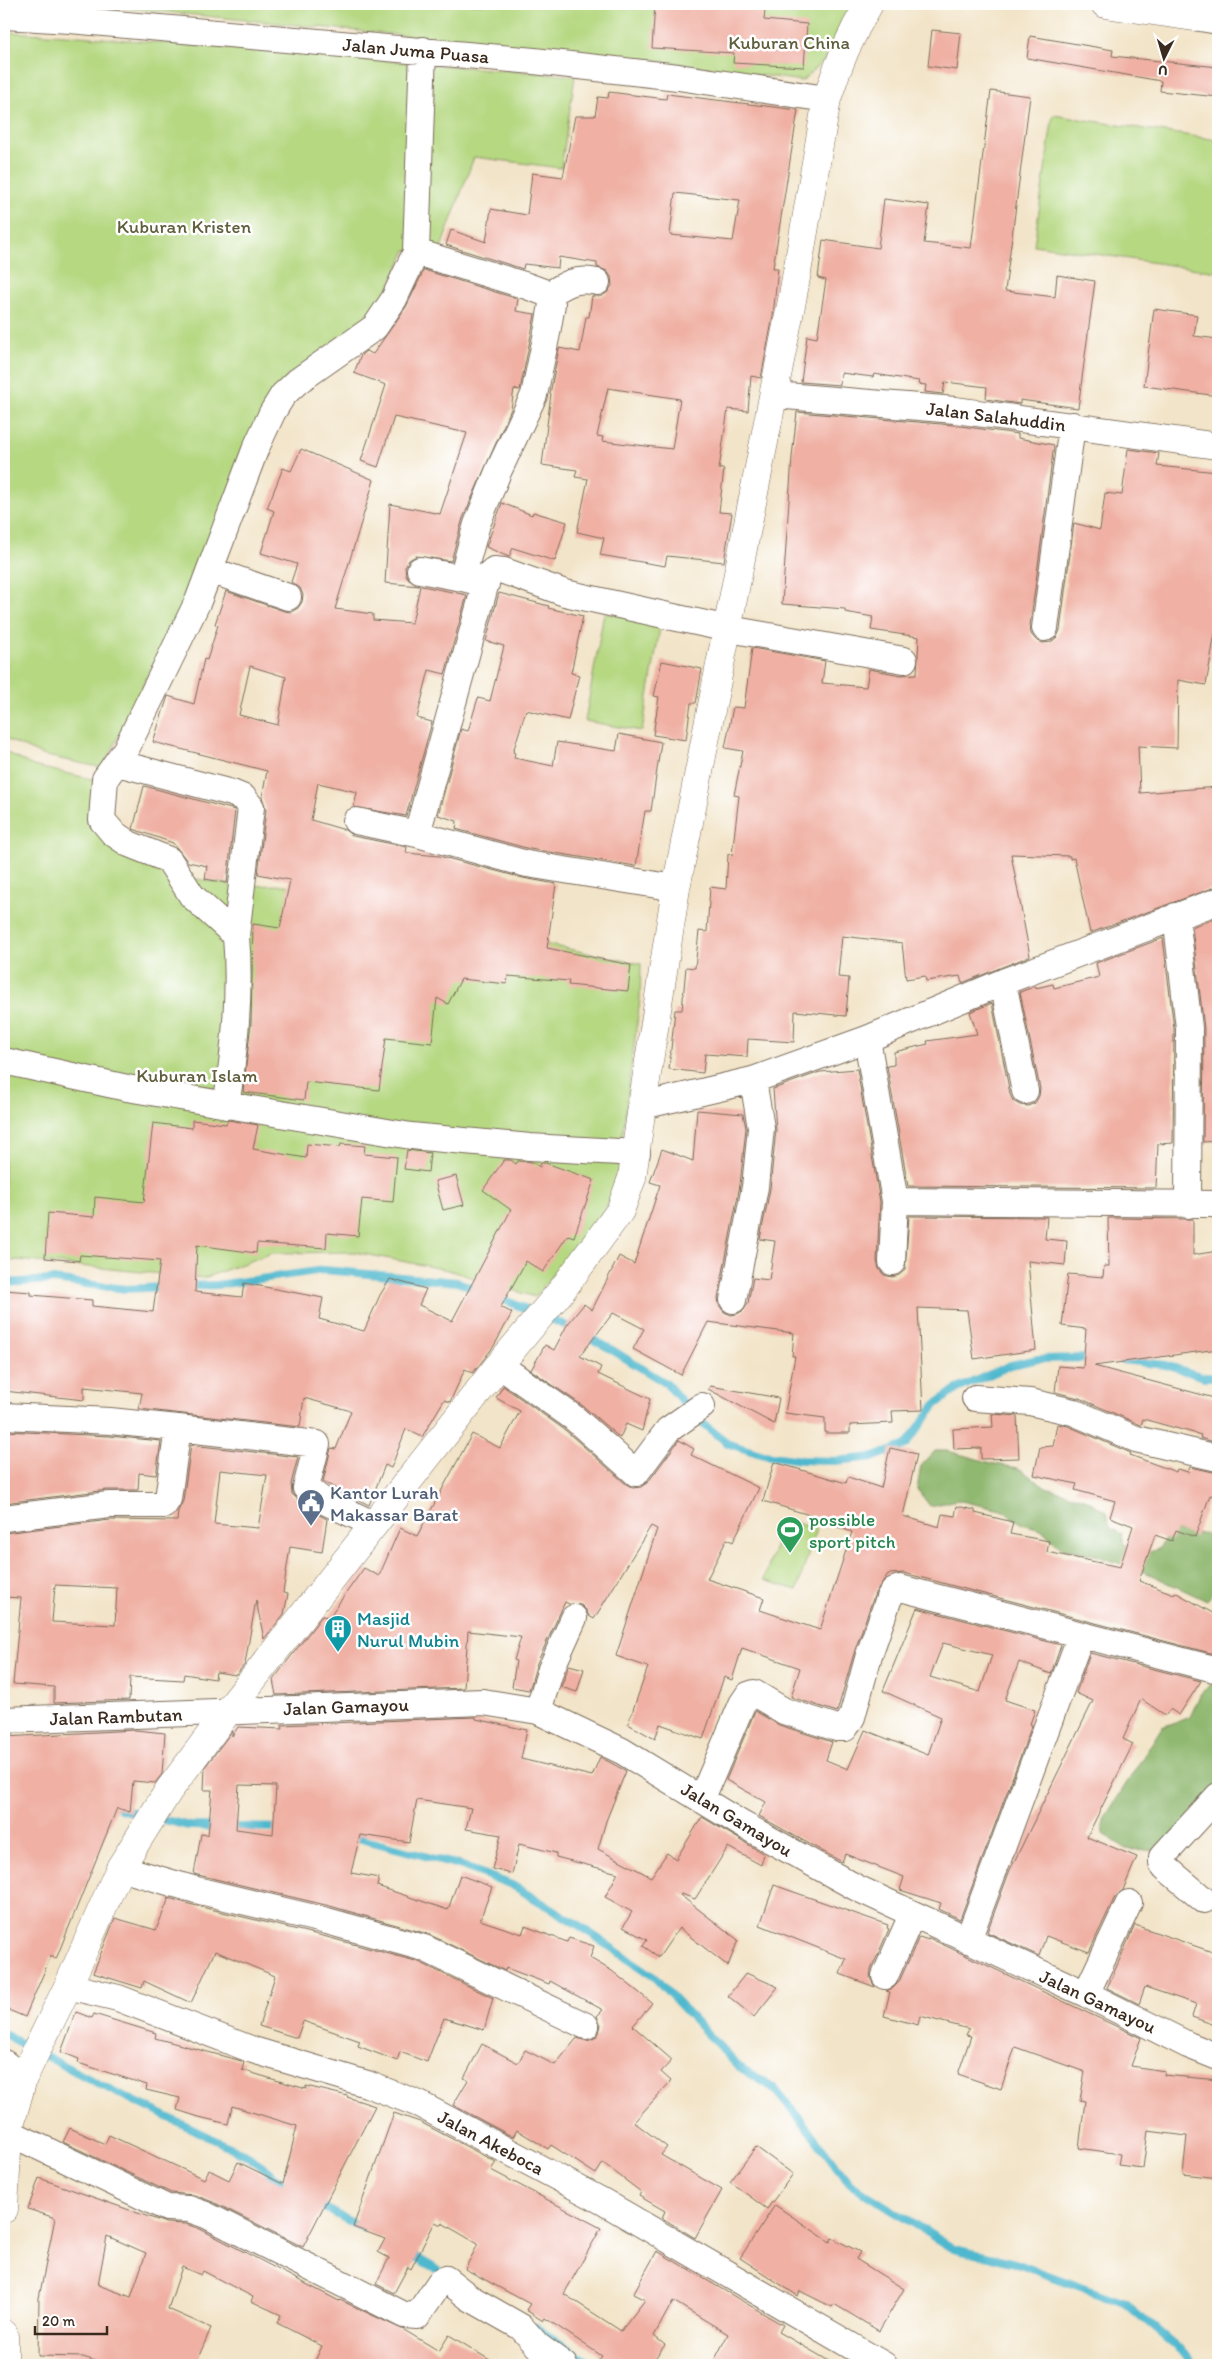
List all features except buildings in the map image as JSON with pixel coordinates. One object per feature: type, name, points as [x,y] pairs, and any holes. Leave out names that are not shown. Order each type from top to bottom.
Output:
[{"type":"street","points":[[4,2209],[8,2132],[25,2059],[68,1986],[120,1868],[169,1790],[228,1711],[499,1365],[562,1290],[620,1211],[632,1178],[637,1153],[642,1106],[676,888],[729,629],[744,536],[774,395],[828,99],[834,78],[858,22],[869,4]]},
{"type":"street","points":[[1105,4],[1203,14]]},
{"type":"street","name":"Jalan Juma Puasa","points":[[4,16],[423,50],[678,77],[828,99]]},
{"type":"street","points":[[236,936],[192,896],[169,860],[129,844],[113,833],[102,820],[105,779],[117,763],[160,682],[198,601],[255,450],[283,395],[298,381],[375,327],[394,299],[416,252],[423,50]]},
{"type":"street","points":[[416,252],[527,286],[549,295],[552,304],[543,361],[534,395],[498,472],[477,524],[474,581],[417,834]]},
{"type":"street","points":[[549,295],[565,284],[584,279],[597,282]]},
{"type":"street","name":"Jalan Salahuddin","points":[[774,395],[955,410],[1218,446]]},
{"type":"street","points":[[1045,628],[1072,425]]},
{"type":"street","points":[[210,570],[288,598]]},
{"type":"street","points":[[420,570],[474,581],[492,571],[504,570],[565,593],[729,629],[904,660]]},
{"type":"street","points":[[117,763],[232,793],[249,802],[251,808],[236,936],[239,969],[235,1039],[226,1106]]},
{"type":"street","points":[[356,822],[417,834],[527,864],[676,888]]},
{"type":"street","points":[[642,1106],[753,1080],[867,1039],[1003,982],[1218,901]]},
{"type":"street","points":[[1176,916],[1189,1028],[1188,1205]]},
{"type":"street","points":[[1003,982],[1024,1091]]},
{"type":"street","points":[[867,1039],[895,1201],[892,1262]]},
{"type":"street","points":[[4,1061],[127,1088],[226,1106],[434,1139],[530,1148],[637,1153]]},
{"type":"street","points":[[732,1300],[755,1187],[761,1128],[753,1080]]},
{"type":"street","points":[[895,1201],[1218,1204]]},
{"type":"street","points":[[499,1365],[574,1418],[636,1473],[668,1430],[702,1406]]},
{"type":"street","points":[[974,1398],[1030,1402],[1064,1410],[1136,1439],[1218,1458]]},
{"type":"street","points":[[4,1416],[110,1421],[317,1444],[306,1488],[322,1500],[373,1524]]},
{"type":"street","points":[[4,1518],[110,1505],[164,1505],[168,1499],[178,1428]]},
{"type":"street","points":[[702,1798],[742,1704],[748,1695],[754,1693],[793,1714],[836,1728],[846,1728],[852,1717],[869,1655],[894,1590],[900,1588],[1206,1669],[1218,1670]]},
{"type":"street","points":[[538,1711],[552,1669],[574,1618]]},
{"type":"street","points":[[968,1940],[1081,1635]]},
{"type":"street","name":"Jalan Gamayou","points":[[228,1711],[483,1702],[538,1711],[622,1751],[802,1859],[912,1915],[1086,1994],[1188,2045],[1218,2057]]},
{"type":"street","name":"Jalan Rambutan","points":[[4,1720],[228,1711]]},
{"type":"street","points":[[1204,1900],[1165,1867],[1162,1863],[1162,1857],[1218,1796]]},
{"type":"street","points":[[120,1868],[196,1890],[327,1921],[424,1948],[586,2026]]},
{"type":"street","points":[[1086,1994],[1129,1903]]},
{"type":"street","points":[[885,1976],[912,1915]]},
{"type":"street","name":"Jalan Akeboca","points":[[68,1986],[118,1998],[253,2050],[367,2084],[419,2104],[506,2152],[602,2201],[884,2365]]},
{"type":"street","points":[[8,2132],[167,2208],[188,2209],[206,2215],[404,2316],[417,2316],[440,2282],[446,2279],[470,2298],[521,2327],[538,2346],[564,2365]]},
{"type":"street","points":[[4,2334],[4,2365]]},
{"type":"green space","name":"Kuburan China","points":[[81,4],[851,4],[824,60],[802,81],[647,59]]},
{"type":"green space","name":"Kuburan Kristen","points":[[4,32],[65,35],[575,76],[561,168],[474,157],[438,256],[406,250],[374,319],[287,376],[201,565],[103,768],[42,755],[4,738]]},
{"type":"green space","points":[[1053,115],[1218,140],[1218,272],[1034,245]]},
{"type":"green space","points":[[604,613],[661,622],[642,731],[585,721]]},
{"type":"green space","name":"Kuburan Islam","points":[[4,751],[33,766],[96,780],[96,818],[191,878],[236,886],[285,885],[344,896],[535,942],[641,964],[640,999],[618,1171],[609,1202],[596,1224],[535,1297],[448,1270],[354,1252],[272,1253],[204,1278],[17,1260],[4,1263]]},
{"type":"green space","points":[[935,1451],[948,1451],[995,1464],[1018,1468],[1046,1487],[1085,1499],[1107,1512],[1110,1528],[1122,1534],[1124,1544],[1140,1555],[1159,1549],[1169,1530],[1205,1534],[1218,1540],[1218,1590],[1207,1601],[1143,1571],[1091,1554],[1060,1547],[1041,1529],[1023,1524],[1001,1510],[957,1500],[930,1506],[917,1489],[921,1466]]},
{"type":"green space","name":"possible sport pitch","points":[[784,1519],[816,1529],[797,1590],[764,1580]]},
{"type":"green space","points":[[1218,1679],[1218,1802],[1174,1854],[1127,1849],[1103,1834],[1104,1819],[1162,1727],[1190,1717],[1201,1693]]},
{"type":"waterway","points":[[186,1286],[216,1285],[324,1270],[457,1282],[479,1290]]},
{"type":"waterway","points":[[4,1283],[53,1280],[126,1289],[164,1287]]},
{"type":"waterway","points":[[497,1297],[565,1325],[609,1348],[667,1384],[697,1419],[729,1444],[764,1455],[802,1460],[835,1461],[874,1457],[906,1445],[935,1405],[955,1390],[1011,1365],[1038,1359],[1094,1358]]},
{"type":"waterway","points":[[1122,1360],[1165,1365],[1204,1377],[1218,1377]]},
{"type":"waterway","points":[[121,1809],[189,1826],[282,1828]]},
{"type":"waterway","points":[[350,1836],[462,1866],[512,1885],[577,1924],[654,1977],[738,2066],[775,2089],[850,2184],[954,2249],[1012,2262],[1125,2303],[1189,2357],[1193,2365]]},
{"type":"waterway","points":[[4,2034],[95,2082],[248,2156],[290,2188]]},
{"type":"waterway","points":[[315,2203],[362,2228]]},
{"type":"waterway","points":[[410,2254],[445,2274]]},
{"type":"waterway","points":[[535,2327],[594,2365]]},
{"type":"place","name":"Kantor Lurah Makassar Barat","points":[[311,1527]]},
{"type":"place","name":"possible sport pitch","points":[[790,1554]]},
{"type":"place","name":"Masjid Nurul Mubin","points":[[338,1653]]}]
